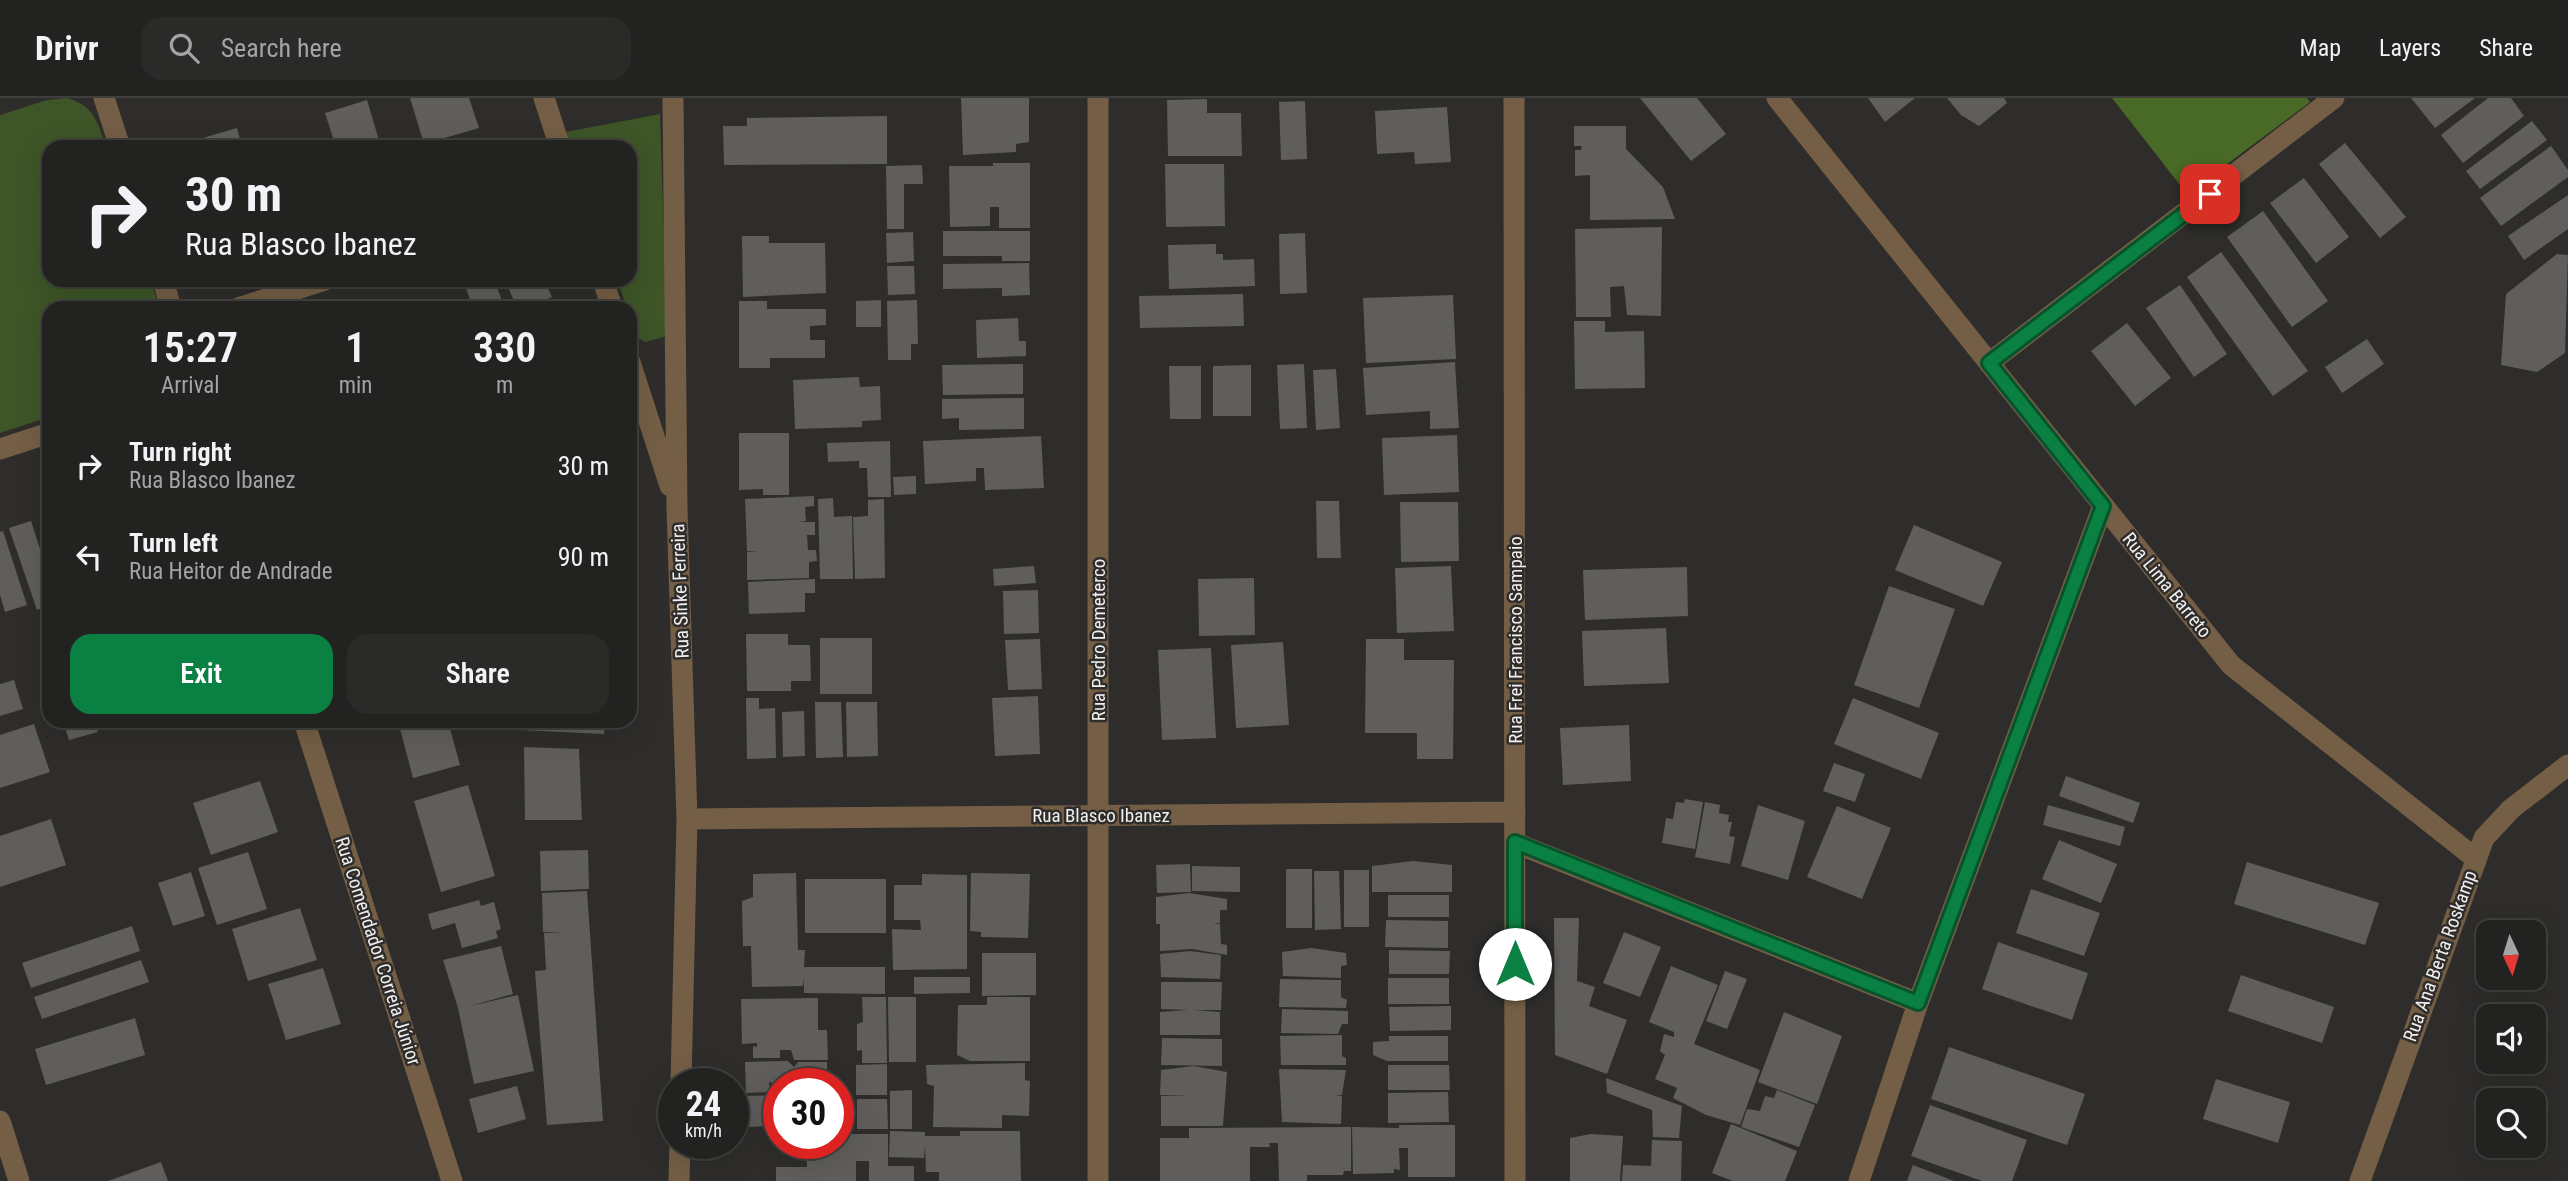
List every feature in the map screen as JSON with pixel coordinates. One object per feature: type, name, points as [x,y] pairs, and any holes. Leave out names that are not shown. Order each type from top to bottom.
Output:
[{"type":"street","points":[[104,98],[118,140]]},
{"type":"street","points":[[544,98],[558,140]]},
{"type":"street","name":"Rua Sinke Ferreira","points":[[673,98],[677,508],[687,818],[681,1068]]},
{"type":"street","name":"Rua Pedro Demeterco","points":[[1098,98],[1098,1181]]},
{"type":"street","name":"Rua Frei Francisco Sampaio","points":[[1514,98],[1515,1181]]},
{"type":"street","name":"Rua Lima Barreto","points":[[1777,98],[2231,665],[2475,858]]},
{"type":"street","points":[[1989,363],[2334,98]]},
{"type":"street","points":[[260,301],[303,287]]},
{"type":"street","points":[[637,384],[677,508]]},
{"type":"street","points":[[0,449],[42,435]]},
{"type":"street","points":[[1859,1181],[1918,1003],[2103,506]]},
{"type":"street","name":"Rua Comendador Correia Júnior","points":[[306,728],[452,1181]]},
{"type":"street","name":"Rua Ana Berta Roskamp","points":[[2360,1181],[2484,838],[2494,824],[2568,765]]},
{"type":"street","name":"Rua Blasco Ibanez","points":[[687,818],[1515,812]]},
{"type":"street","points":[[1515,842],[1918,1003]]},
{"type":"street","points":[[0,1121],[19,1181]]},
{"type":"street","points":[[679,1181],[680,1159]]},
{"type":"green space","points":[[67,98],[83,105],[94,116],[103,140],[42,140],[42,287],[152,287],[158,301],[42,301],[42,419],[0,433],[0,115],[47,100]]},
{"type":"green space","points":[[2112,98],[2307,98],[2310,102],[2187,194]]},
{"type":"green space","points":[[660,114],[667,336],[645,342],[638,338],[637,301],[624,301],[620,287],[637,287],[637,140],[569,140],[566,132]]},
{"type":"building","points":[[410,98],[469,98],[479,128],[438,140],[423,140]]},
{"type":"building","points":[[961,98],[1029,98],[1029,142],[1016,144],[1016,152],[963,155]]},
{"type":"building","points":[[1640,98],[1697,98],[1726,134],[1691,161]]},
{"type":"building","points":[[1868,98],[1915,98],[1885,122]]},
{"type":"building","points":[[1947,98],[2004,98],[2007,103],[1979,126],[1961,115]]},
{"type":"building","points":[[2411,98],[2475,98],[2435,128]]},
{"type":"building","points":[[2488,98],[2511,98],[2524,116],[2463,163],[2441,135]]},
{"type":"building","points":[[1207,99],[1207,113],[1241,113],[1242,156],[1168,156],[1167,100]]},
{"type":"building","points":[[367,100],[379,140],[334,140],[325,113]]},
{"type":"building","points":[[1305,101],[1307,159],[1281,160],[1279,102]]},
{"type":"building","points":[[1447,107],[1451,162],[1415,164],[1414,152],[1377,154],[1375,111]]},
{"type":"building","points":[[887,116],[887,164],[724,165],[723,126],[747,126],[747,118]]},
{"type":"building","points":[[2532,121],[2547,140],[2480,189],[2466,171]]},
{"type":"building","points":[[1574,126],[1626,126],[1626,149],[1663,187],[1675,219],[1590,220],[1590,175],[1575,176],[1575,150],[1581,150],[1582,146],[1574,146]]},
{"type":"building","points":[[237,128],[240,140],[196,140]]},
{"type":"building","points":[[2345,143],[2406,217],[2380,238],[2319,164]]},
{"type":"building","points":[[2551,146],[2568,170],[2568,177],[2501,226],[2480,198]]},
{"type":"building","points":[[993,163],[1030,163],[1030,228],[999,228],[999,207],[990,207],[990,226],[950,227],[949,166],[993,166]]},
{"type":"building","points":[[1165,164],[1224,164],[1225,226],[1166,227]]},
{"type":"building","points":[[922,165],[923,184],[904,184],[904,229],[887,229],[886,166]]},
{"type":"building","points":[[2304,178],[2349,237],[2316,263],[2270,203]]},
{"type":"building","points":[[2568,195],[2568,229],[2524,260],[2508,236]]},
{"type":"building","points":[[2263,211],[2328,301],[2292,327],[2227,237]]},
{"type":"building","points":[[1662,227],[1661,316],[1627,315],[1624,286],[1610,287],[1611,317],[1576,317],[1575,229]]},
{"type":"building","points":[[943,231],[1030,231],[1030,261],[1002,261],[1002,256],[943,256]]},
{"type":"building","points":[[913,232],[914,261],[887,263],[886,233]]},
{"type":"building","points":[[1305,233],[1307,293],[1280,294],[1279,234]]},
{"type":"building","points":[[742,236],[769,236],[769,243],[825,243],[826,293],[743,297]]},
{"type":"building","points":[[1216,244],[1216,254],[1223,254],[1223,260],[1254,259],[1255,286],[1169,289],[1168,245]]},
{"type":"building","points":[[2221,252],[2308,371],[2273,396],[2187,277]]},
{"type":"building","points":[[2557,254],[2568,255],[2565,353],[2537,372],[2501,365],[2506,294]]},
{"type":"building","points":[[1029,263],[1030,295],[1002,296],[1002,288],[943,289],[943,264]]},
{"type":"building","points":[[887,266],[914,266],[915,294],[888,295]]},
{"type":"building","points":[[2180,285],[2227,354],[2194,377],[2146,308]]},
{"type":"building","points":[[466,287],[497,287],[502,301],[470,301]]},
{"type":"building","points":[[508,287],[547,287],[552,297],[543,301],[514,301]]},
{"type":"building","points":[[1243,294],[1244,326],[1140,328],[1139,296]]},
{"type":"building","points":[[1453,295],[1456,359],[1366,363],[1363,298]]},
{"type":"building","points":[[881,300],[881,327],[856,327],[856,301]]},
{"type":"building","points":[[917,300],[918,344],[911,344],[911,360],[888,360],[887,301]]},
{"type":"building","points":[[739,301],[767,301],[767,309],[826,309],[826,325],[810,326],[810,340],[825,340],[825,358],[770,358],[770,368],[739,368]]},
{"type":"building","points":[[1018,318],[1019,341],[1026,341],[1026,356],[977,358],[976,320]]},
{"type":"building","points":[[1574,321],[1605,321],[1605,332],[1644,331],[1645,388],[1575,389]]},
{"type":"building","points":[[2127,323],[2171,378],[2135,406],[2091,351]]},
{"type":"building","points":[[2367,339],[2384,364],[2342,393],[2325,367]]},
{"type":"building","points":[[1455,362],[1459,428],[1430,429],[1430,411],[1366,415],[1363,368]]},
{"type":"building","points":[[1023,364],[1023,394],[943,395],[942,365]]},
{"type":"building","points":[[1304,364],[1307,428],[1280,429],[1277,365]]},
{"type":"building","points":[[1251,365],[1251,416],[1213,416],[1213,366]]},
{"type":"building","points":[[1169,366],[1201,366],[1201,419],[1170,419]]},
{"type":"building","points":[[1336,369],[1340,428],[1316,430],[1313,370]]},
{"type":"building","points":[[859,377],[860,387],[880,386],[881,420],[862,421],[862,427],[795,429],[793,380]]},
{"type":"building","points":[[1024,398],[1024,429],[959,430],[959,418],[942,419],[942,399]]},
{"type":"building","points":[[739,433],[789,433],[789,495],[763,495],[763,489],[739,490]]},
{"type":"building","points":[[1457,435],[1459,492],[1384,495],[1382,438]]},
{"type":"building","points":[[1041,436],[1044,488],[985,490],[984,468],[976,468],[976,481],[925,484],[923,441]]},
{"type":"building","points":[[890,441],[891,497],[868,497],[867,468],[859,468],[859,461],[828,462],[827,443]]},
{"type":"building","points":[[916,476],[916,494],[894,495],[893,477]]},
{"type":"building","points":[[814,496],[814,506],[805,507],[806,521],[798,522],[815,522],[815,535],[807,535],[808,550],[816,550],[817,561],[809,562],[809,578],[747,580],[747,552],[758,552],[747,551],[745,499]]},
{"type":"building","points":[[833,498],[834,517],[852,516],[853,579],[820,579],[818,499]]},
{"type":"building","points":[[884,499],[885,578],[855,579],[853,517],[868,516],[868,500]]},
{"type":"building","points":[[1316,501],[1339,501],[1341,558],[1317,558]]},
{"type":"building","points":[[1400,502],[1458,502],[1459,561],[1401,562]]},
{"type":"building","points":[[31,521],[42,555],[42,608],[37,610],[9,528]]},
{"type":"building","points":[[1914,525],[2002,562],[1983,606],[1895,570]]},
{"type":"building","points":[[3,531],[27,605],[5,612],[0,595],[0,532]]},
{"type":"building","points":[[1034,566],[1036,583],[994,586],[993,569]]},
{"type":"building","points":[[1451,566],[1454,631],[1397,633],[1395,568]]},
{"type":"building","points":[[1687,567],[1688,616],[1585,620],[1583,570]]},
{"type":"building","points":[[1254,578],[1255,635],[1199,636],[1198,579]]},
{"type":"building","points":[[815,579],[815,593],[805,593],[805,612],[749,614],[748,582]]},
{"type":"building","points":[[1889,586],[1955,609],[1919,708],[1854,685]]},
{"type":"building","points":[[1038,590],[1039,633],[1004,634],[1003,591]]},
{"type":"building","points":[[1666,628],[1669,683],[1584,686],[1582,631]]},
{"type":"building","points":[[746,634],[788,634],[788,645],[810,645],[811,681],[791,681],[791,691],[747,691]]},
{"type":"building","points":[[820,638],[872,638],[872,694],[820,694]]},
{"type":"building","points":[[1040,639],[1042,689],[1008,690],[1005,640]]},
{"type":"building","points":[[1366,639],[1404,639],[1404,660],[1454,660],[1453,759],[1417,759],[1417,733],[1365,733]]},
{"type":"building","points":[[1283,642],[1289,725],[1236,728],[1231,645]]},
{"type":"building","points":[[1211,648],[1216,738],[1162,740],[1158,650]]},
{"type":"building","points":[[14,680],[23,709],[0,716],[0,684]]},
{"type":"building","points":[[1038,696],[1040,754],[995,756],[992,698]]},
{"type":"building","points":[[746,698],[759,698],[759,709],[775,708],[776,758],[747,759]]},
{"type":"building","points":[[1853,698],[1939,733],[1921,779],[1834,744]]},
{"type":"building","points":[[815,702],[841,702],[843,757],[816,758]]},
{"type":"building","points":[[846,702],[877,702],[878,756],[847,757]]},
{"type":"building","points":[[804,711],[805,756],[783,757],[782,712]]},
{"type":"building","points":[[34,724],[50,772],[0,788],[0,735]]},
{"type":"building","points":[[1629,725],[1631,781],[1563,785],[1560,728]]},
{"type":"building","points":[[65,728],[97,728],[98,732],[69,740]]},
{"type":"building","points":[[400,728],[450,728],[460,765],[413,778]]},
{"type":"building","points":[[520,728],[604,728],[604,734]]},
{"type":"building","points":[[524,747],[579,749],[582,820],[525,820]]},
{"type":"building","points":[[1834,763],[1865,774],[1855,802],[1823,791]]},
{"type":"building","points":[[2066,776],[2140,803],[2133,823],[2059,796]]},
{"type":"building","points":[[260,781],[278,832],[211,855],[193,803]]},
{"type":"building","points":[[468,785],[495,876],[441,892],[414,801]]},
{"type":"building","points":[[1685,799],[1703,802],[1695,849],[1662,843],[1666,818],[1673,819],[1676,802],[1684,803]]},
{"type":"building","points":[[1705,802],[1720,805],[1719,813],[1729,815],[1728,822],[1732,822],[1729,836],[1735,837],[1730,864],[1695,857]]},
{"type":"building","points":[[1758,805],[1805,821],[1788,880],[1741,866]]},
{"type":"building","points":[[2048,805],[2125,827],[2120,846],[2043,825]]},
{"type":"building","points":[[1837,806],[1891,828],[1862,899],[1807,877]]},
{"type":"building","points":[[51,819],[66,865],[0,887],[0,836]]},
{"type":"building","points":[[2059,840],[2117,864],[2101,903],[2042,879]]},
{"type":"building","points":[[588,850],[589,889],[541,891],[540,851]]},
{"type":"building","points":[[248,852],[267,909],[217,925],[198,868]]},
{"type":"building","points":[[1413,861],[1452,865],[1452,892],[1372,892],[1372,866]]},
{"type":"building","points":[[2247,862],[2379,903],[2365,945],[2234,904]]},
{"type":"building","points":[[1190,864],[1191,892],[1157,893],[1156,865]]},
{"type":"building","points":[[1192,866],[1240,867],[1240,892],[1192,891]]},
{"type":"building","points":[[1286,869],[1312,869],[1312,928],[1286,928]]},
{"type":"building","points":[[1344,870],[1369,870],[1369,927],[1344,927]]},
{"type":"building","points":[[1314,871],[1339,871],[1341,929],[1315,930]]},
{"type":"building","points":[[191,872],[205,916],[173,926],[158,883]]},
{"type":"building","points":[[796,873],[798,950],[805,950],[804,967],[885,967],[885,994],[804,993],[804,978],[803,986],[752,987],[751,946],[743,946],[742,901],[753,897],[753,874]]},
{"type":"building","points":[[971,873],[1030,874],[1028,938],[981,937],[981,932],[970,931]]},
{"type":"building","points":[[922,874],[967,875],[967,969],[893,970],[892,929],[921,930],[920,920],[894,920],[894,885],[922,885]]},
{"type":"building","points":[[805,879],[886,879],[886,933],[805,933]]},
{"type":"building","points":[[2031,889],[2100,913],[2084,956],[2016,933]]},
{"type":"building","points":[[587,891],[603,1121],[547,1125],[535,971],[546,970],[544,933],[565,932],[543,932],[542,893]]},
{"type":"building","points":[[1189,893],[1227,899],[1227,910],[1220,910],[1220,923],[1213,923],[1220,924],[1221,944],[1227,945],[1227,955],[1192,949],[1160,951],[1156,897]]},
{"type":"building","points":[[1388,895],[1449,895],[1449,917],[1388,917]]},
{"type":"building","points":[[479,900],[481,906],[494,902],[501,929],[496,931],[498,938],[462,948],[455,923],[432,930],[428,914]]},
{"type":"building","points":[[300,908],[317,960],[248,981],[232,929]]},
{"type":"building","points":[[1554,918],[1579,918],[1577,981],[1595,987],[1589,1006],[1627,1020],[1607,1074],[1555,1055]]},
{"type":"building","points":[[1386,920],[1448,921],[1448,948],[1385,947]]},
{"type":"building","points":[[132,926],[140,951],[31,988],[22,963]]},
{"type":"building","points":[[1624,932],[1661,947],[1640,997],[1603,983]]},
{"type":"building","points":[[1998,942],[2088,973],[2072,1020],[1982,989]]},
{"type":"building","points":[[501,946],[513,994],[470,1006],[518,995],[534,1071],[474,1084],[458,1008],[443,960]]},
{"type":"building","points":[[1311,948],[1346,953],[1347,965],[1341,966],[1341,978],[1283,976],[1282,952]]},
{"type":"building","points":[[1389,950],[1450,951],[1449,974],[1389,974]]},
{"type":"building","points":[[1190,951],[1221,955],[1220,979],[1161,977],[1160,954]]},
{"type":"building","points":[[982,953],[1036,953],[1036,995],[982,996]]},
{"type":"building","points":[[141,960],[149,982],[42,1019],[34,997]]},
{"type":"building","points":[[1671,966],[1718,985],[1694,1044],[1760,1070],[1740,1125],[1706,1115],[1673,1098],[1677,1088],[1655,1079],[1665,1055],[1660,1051],[1664,1034],[1674,1037],[1674,1032],[1649,1022]]},
{"type":"building","points":[[323,968],[341,1024],[286,1040],[268,984]]},
{"type":"building","points":[[1725,971],[1747,979],[1727,1029],[1706,1021]]},
{"type":"building","points":[[2241,975],[2334,1007],[2322,1043],[2228,1011]]},
{"type":"building","points":[[914,977],[970,977],[970,993],[914,994]]},
{"type":"building","points":[[1388,978],[1449,978],[1449,1004],[1388,1004]]},
{"type":"building","points":[[1280,979],[1341,980],[1341,997],[1347,1000],[1346,1008],[1279,1007]]},
{"type":"building","points":[[1161,982],[1222,982],[1221,1010],[1194,1010],[1220,1012],[1220,1035],[1160,1035],[1160,1012],[1188,1010],[1161,1009]]},
{"type":"building","points":[[862,997],[886,997],[887,1063],[862,1063],[862,1050],[857,1051],[857,1024],[863,1022]]},
{"type":"building","points":[[888,997],[916,997],[916,1062],[889,1062]]},
{"type":"building","points":[[987,997],[1030,997],[1030,1061],[970,1061],[957,1055],[958,1005],[987,1005]]},
{"type":"building","points":[[818,998],[818,1030],[827,1030],[828,1060],[794,1060],[791,1050],[780,1050],[780,1058],[753,1058],[753,1046],[757,1047],[757,1043],[742,1044],[741,999]]},
{"type":"building","points":[[1451,1006],[1451,1030],[1390,1031],[1389,1007]]},
{"type":"building","points":[[1282,1009],[1348,1011],[1348,1024],[1342,1024],[1338,1034],[1281,1033]]},
{"type":"building","points":[[1784,1012],[1842,1036],[1817,1104],[1758,1082]]},
{"type":"building","points":[[135,1018],[145,1055],[46,1085],[35,1049]]},
{"type":"building","points":[[1342,1035],[1342,1056],[1346,1058],[1346,1065],[1281,1065],[1280,1036]]},
{"type":"building","points":[[1389,1036],[1448,1036],[1448,1061],[1387,1061],[1373,1055],[1373,1042],[1389,1041]]},
{"type":"building","points":[[1162,1038],[1222,1039],[1222,1066],[1161,1065]]},
{"type":"building","points":[[1949,1047],[2085,1094],[2067,1145],[1931,1099]]},
{"type":"building","points":[[788,1061],[794,1067],[798,1062],[827,1062],[827,1068],[763,1068],[763,1092],[749,1093],[749,1068],[745,1068],[745,1062]]},
{"type":"building","points":[[1025,1063],[1025,1080],[1030,1081],[1029,1116],[1002,1115],[1002,1128],[933,1127],[934,1086],[927,1084],[926,1065]]},
{"type":"building","points":[[887,1064],[887,1095],[856,1095],[856,1065]]},
{"type":"building","points":[[1388,1065],[1449,1065],[1450,1090],[1388,1090]]},
{"type":"building","points":[[1194,1066],[1227,1072],[1223,1126],[1161,1126],[1161,1096],[1190,1096],[1160,1095],[1161,1070]]},
{"type":"building","points":[[1279,1069],[1346,1070],[1342,1095],[1334,1095],[1342,1096],[1341,1124],[1282,1122]]},
{"type":"building","points":[[1606,1078],[1682,1106],[1679,1138],[1653,1137],[1652,1110],[1607,1093]]},
{"type":"building","points":[[2216,1079],[2290,1102],[2278,1143],[2203,1119]]},
{"type":"building","points":[[517,1086],[526,1119],[478,1133],[469,1099]]},
{"type":"building","points":[[912,1090],[912,1129],[890,1129],[890,1091]]},
{"type":"building","points":[[1777,1090],[1815,1105],[1799,1147],[1741,1127],[1747,1109],[1760,1111],[1765,1096],[1774,1098]]},
{"type":"building","points":[[1448,1092],[1449,1122],[1388,1123],[1388,1093]]},
{"type":"building","points":[[763,1095],[763,1126],[749,1127],[749,1096]]},
{"type":"building","points":[[857,1099],[887,1099],[888,1129],[857,1129]]},
{"type":"building","points":[[1930,1105],[2027,1140],[2012,1181],[1982,1181],[1911,1156]]},
{"type":"building","points":[[1731,1124],[1797,1151],[1785,1181],[1733,1181],[1712,1173]]},
{"type":"building","points":[[1399,1125],[1455,1125],[1455,1177],[1408,1177],[1408,1148],[1399,1148],[1400,1170],[1394,1169],[1394,1173],[1353,1174],[1352,1127],[1399,1128]]},
{"type":"building","points":[[1351,1127],[1351,1171],[1344,1171],[1343,1175],[1307,1175],[1307,1181],[1279,1181],[1278,1143],[1269,1143],[1270,1147],[1250,1147],[1250,1181],[1160,1181],[1160,1138],[1189,1138],[1189,1128]]},
{"type":"building","points":[[890,1131],[925,1132],[925,1136],[960,1136],[960,1131],[1020,1131],[1021,1181],[939,1181],[939,1172],[926,1172],[925,1146],[924,1158],[889,1157]]},
{"type":"building","points":[[854,1134],[888,1134],[888,1166],[914,1166],[914,1181],[869,1181],[869,1161],[856,1161],[856,1181],[776,1181],[776,1167],[807,1167],[807,1159],[854,1159]]},
{"type":"building","points":[[1591,1134],[1623,1136],[1620,1181],[1570,1181],[1570,1138]]},
{"type":"building","points":[[1652,1140],[1682,1141],[1681,1181],[1622,1181],[1623,1165],[1651,1166]]},
{"type":"building","points":[[161,1162],[168,1181],[108,1181]]},
{"type":"building","points":[[1913,1165],[1954,1181],[1907,1181]]},
{"type":"route","points":[[1515,964],[1515,842],[1918,1003],[2103,506],[1989,363],[2210,194]]}]
